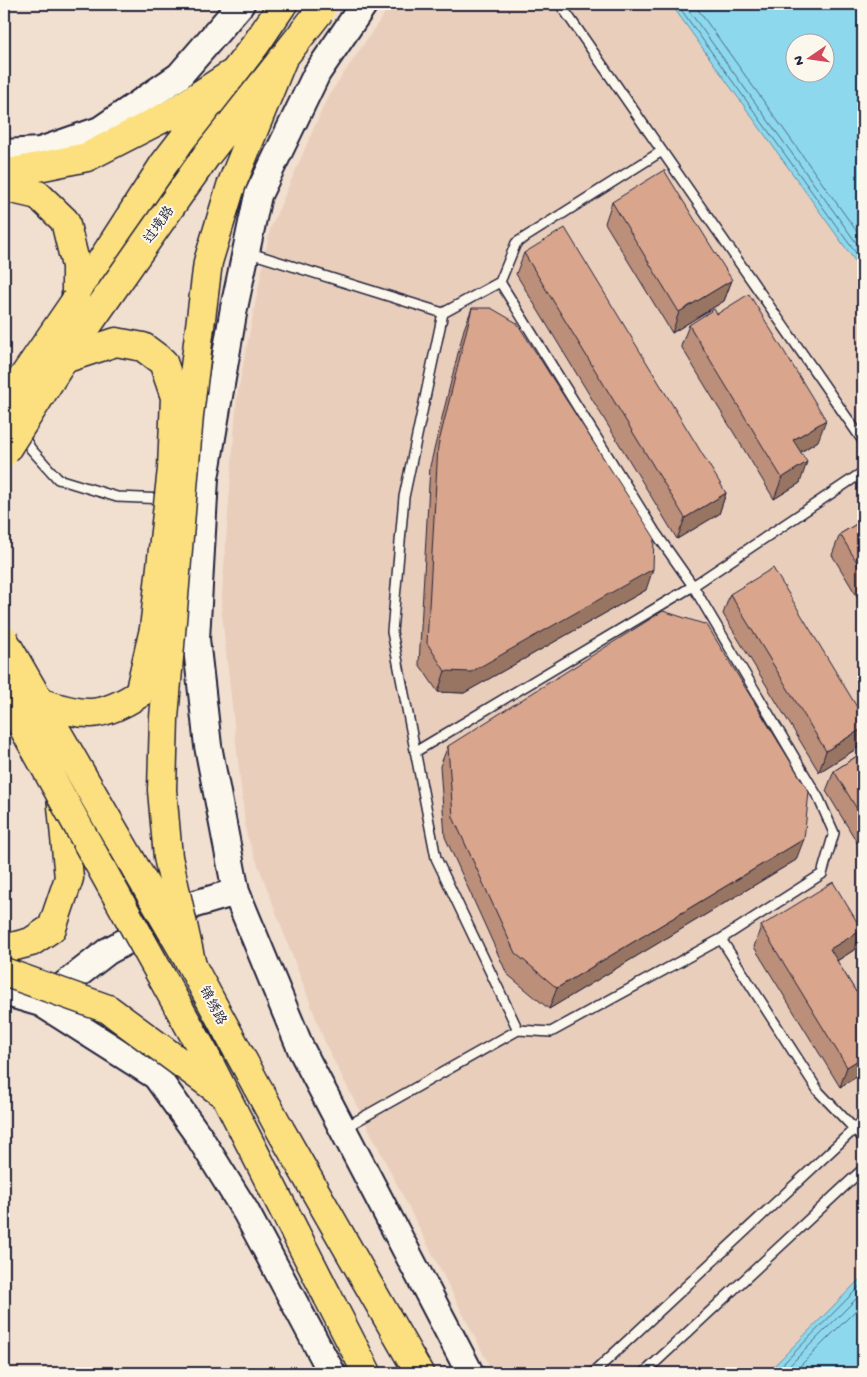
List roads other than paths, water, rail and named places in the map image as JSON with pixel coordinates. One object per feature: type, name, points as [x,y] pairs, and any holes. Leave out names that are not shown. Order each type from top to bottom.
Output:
[{"type":"main road","name":"过境路","points":[[7,409],[164,164],[236,71],[283,4]]},
{"type":"main road","name":"过境路","points":[[4,453],[64,359],[206,156],[323,7]]},
{"type":"main road","points":[[192,966],[168,858],[162,790],[164,718],[188,425],[208,262],[231,186],[283,58]]},
{"type":"main road","points":[[4,174],[87,157],[171,114],[236,71]]},
{"type":"main road","points":[[4,189],[38,195],[65,221],[76,266],[76,300]]},
{"type":"main road","points":[[38,702],[79,714],[98,714],[123,705],[140,694],[154,629],[172,469],[175,397],[164,362],[143,347],[116,342],[64,359]]},
{"type":"main road","name":"锦绣路","points":[[4,640],[38,702],[192,966],[281,1131],[419,1373]]},
{"type":"main road","points":[[4,693],[204,1053],[366,1373]]},
{"type":"main road","points":[[4,949],[31,942],[52,928],[69,878],[61,796]]},
{"type":"main road","points":[[4,972],[108,1009],[226,1096]]},
{"type":"street","points":[[4,154],[40,151],[100,130],[179,76],[241,4]]},
{"type":"street","points":[[364,4],[317,73],[258,195],[234,308],[205,478],[196,639],[208,746],[236,892],[301,1049],[470,1373]]},
{"type":"street","points":[[41,1003],[108,951],[195,904],[236,892]]},
{"type":"street","points":[[4,992],[41,1003],[156,1076],[198,1135],[246,1212],[332,1373]]},
{"type":"lane","points":[[560,4],[863,441]]},
{"type":"lane","points":[[246,251],[442,313],[500,282],[516,243],[662,150]]},
{"type":"lane","points":[[342,1129],[518,1030],[551,1032],[721,939],[822,874],[834,833],[819,799],[693,586],[655,532],[500,282]]},
{"type":"lane","points":[[442,313],[404,497],[392,632],[436,858],[518,1030]]},
{"type":"lane","points":[[7,409],[31,450],[58,479],[117,497],[204,501]]},
{"type":"lane","points":[[416,752],[693,586],[863,472]]},
{"type":"lane","points":[[721,939],[819,1092],[863,1138]]},
{"type":"lane","points":[[593,1373],[856,1129],[863,1120]]},
{"type":"lane","points":[[644,1373],[863,1169]]},
{"type":"water","points":[[671,4],[863,4],[863,272]]},
{"type":"water","points":[[863,1276],[863,1373],[767,1373]]}]
